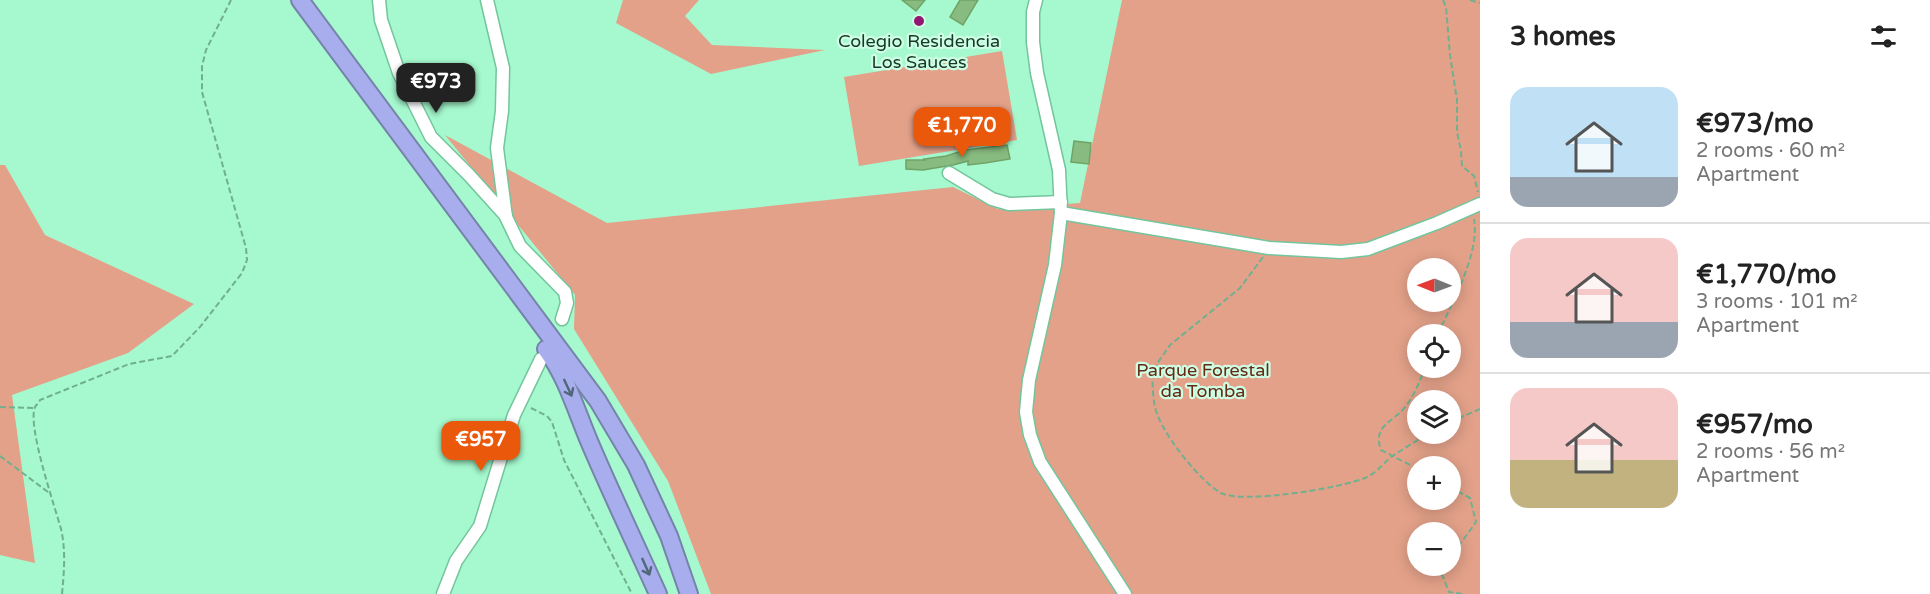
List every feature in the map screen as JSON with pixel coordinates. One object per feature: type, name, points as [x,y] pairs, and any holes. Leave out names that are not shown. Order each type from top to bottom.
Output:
[{"type":"highway","points":[[300,0],[598,401],[636,465],[669,536],[689,594]]},
{"type":"highway","points":[[434,181],[457,226],[557,366],[658,594]]},
{"type":"street","points":[[379,0],[381,20],[399,73],[431,137],[506,217],[520,246],[565,292],[567,303],[562,319]]},
{"type":"street","points":[[486,0],[503,68],[502,111],[497,148],[506,217]]},
{"type":"street","points":[[1036,0],[1033,42],[1037,73],[1059,170],[1061,207],[1055,265],[1029,380],[1026,412],[1030,435],[1040,462],[1125,594]]},
{"type":"street","points":[[949,173],[992,199],[1009,204],[1061,207],[1269,248],[1341,252],[1368,249],[1437,224],[1476,206]]},
{"type":"street","points":[[443,594],[456,561],[480,526],[519,404],[541,359]]},
{"type":"path","points":[[62,594],[65,571],[61,531],[49,492],[34,423],[34,408],[40,400],[129,364],[172,356],[200,327],[242,273],[247,260],[246,248],[202,92],[202,66],[206,50],[231,0]]},
{"type":"path","points":[[1442,324],[1462,278],[1476,235],[1474,220],[1478,190],[1474,176],[1462,166],[1457,132],[1457,100],[1446,8],[1443,0]]},
{"type":"path","points":[[1470,0],[1480,3]]},
{"type":"path","points":[[1269,248],[1256,269],[1240,288],[1170,345],[1152,371],[1158,416],[1178,448],[1199,476],[1223,494],[1250,496],[1285,494],[1343,484],[1367,477],[1413,444]]},
{"type":"path","points":[[1407,463],[1381,450],[1378,436],[1382,428],[1404,410],[1412,399],[1421,378]]},
{"type":"path","points":[[519,404],[537,410],[552,422],[564,460],[632,594]]},
{"type":"path","points":[[0,407],[34,408]]},
{"type":"path","points":[[1461,416],[1480,409]]},
{"type":"path","points":[[0,456],[49,492]]},
{"type":"path","points":[[1461,494],[1470,498],[1476,522],[1461,543]]},
{"type":"path","points":[[1443,576],[1449,592],[1463,594]]},
{"type":"green space","points":[[623,0],[699,0],[685,16],[712,45],[825,50],[711,74],[616,23]]},
{"type":"green space","name":"Parque Forestal da Tomba","points":[[1122,0],[1480,0],[1480,594],[711,594],[668,481],[574,329],[575,295],[445,135],[607,223],[953,187],[998,209],[1080,203]]},
{"type":"green space","points":[[1002,51],[1017,140],[859,166],[844,77]]},
{"type":"green space","points":[[0,165],[5,165],[45,235],[194,304],[128,353],[12,395],[35,563],[0,555]]},
{"type":"building","points":[[902,0],[925,0],[916,11]]},
{"type":"building","points":[[960,0],[978,0],[963,25],[950,17]]},
{"type":"building","points":[[1074,141],[1091,143],[1089,164],[1071,162]]},
{"type":"building","points":[[1007,145],[1010,159],[968,165],[968,161],[923,170],[906,169],[906,160],[925,160],[965,150]]},
{"type":"place","name":"Colegio Residencia Los Sauces","points":[[919,21]]}]
